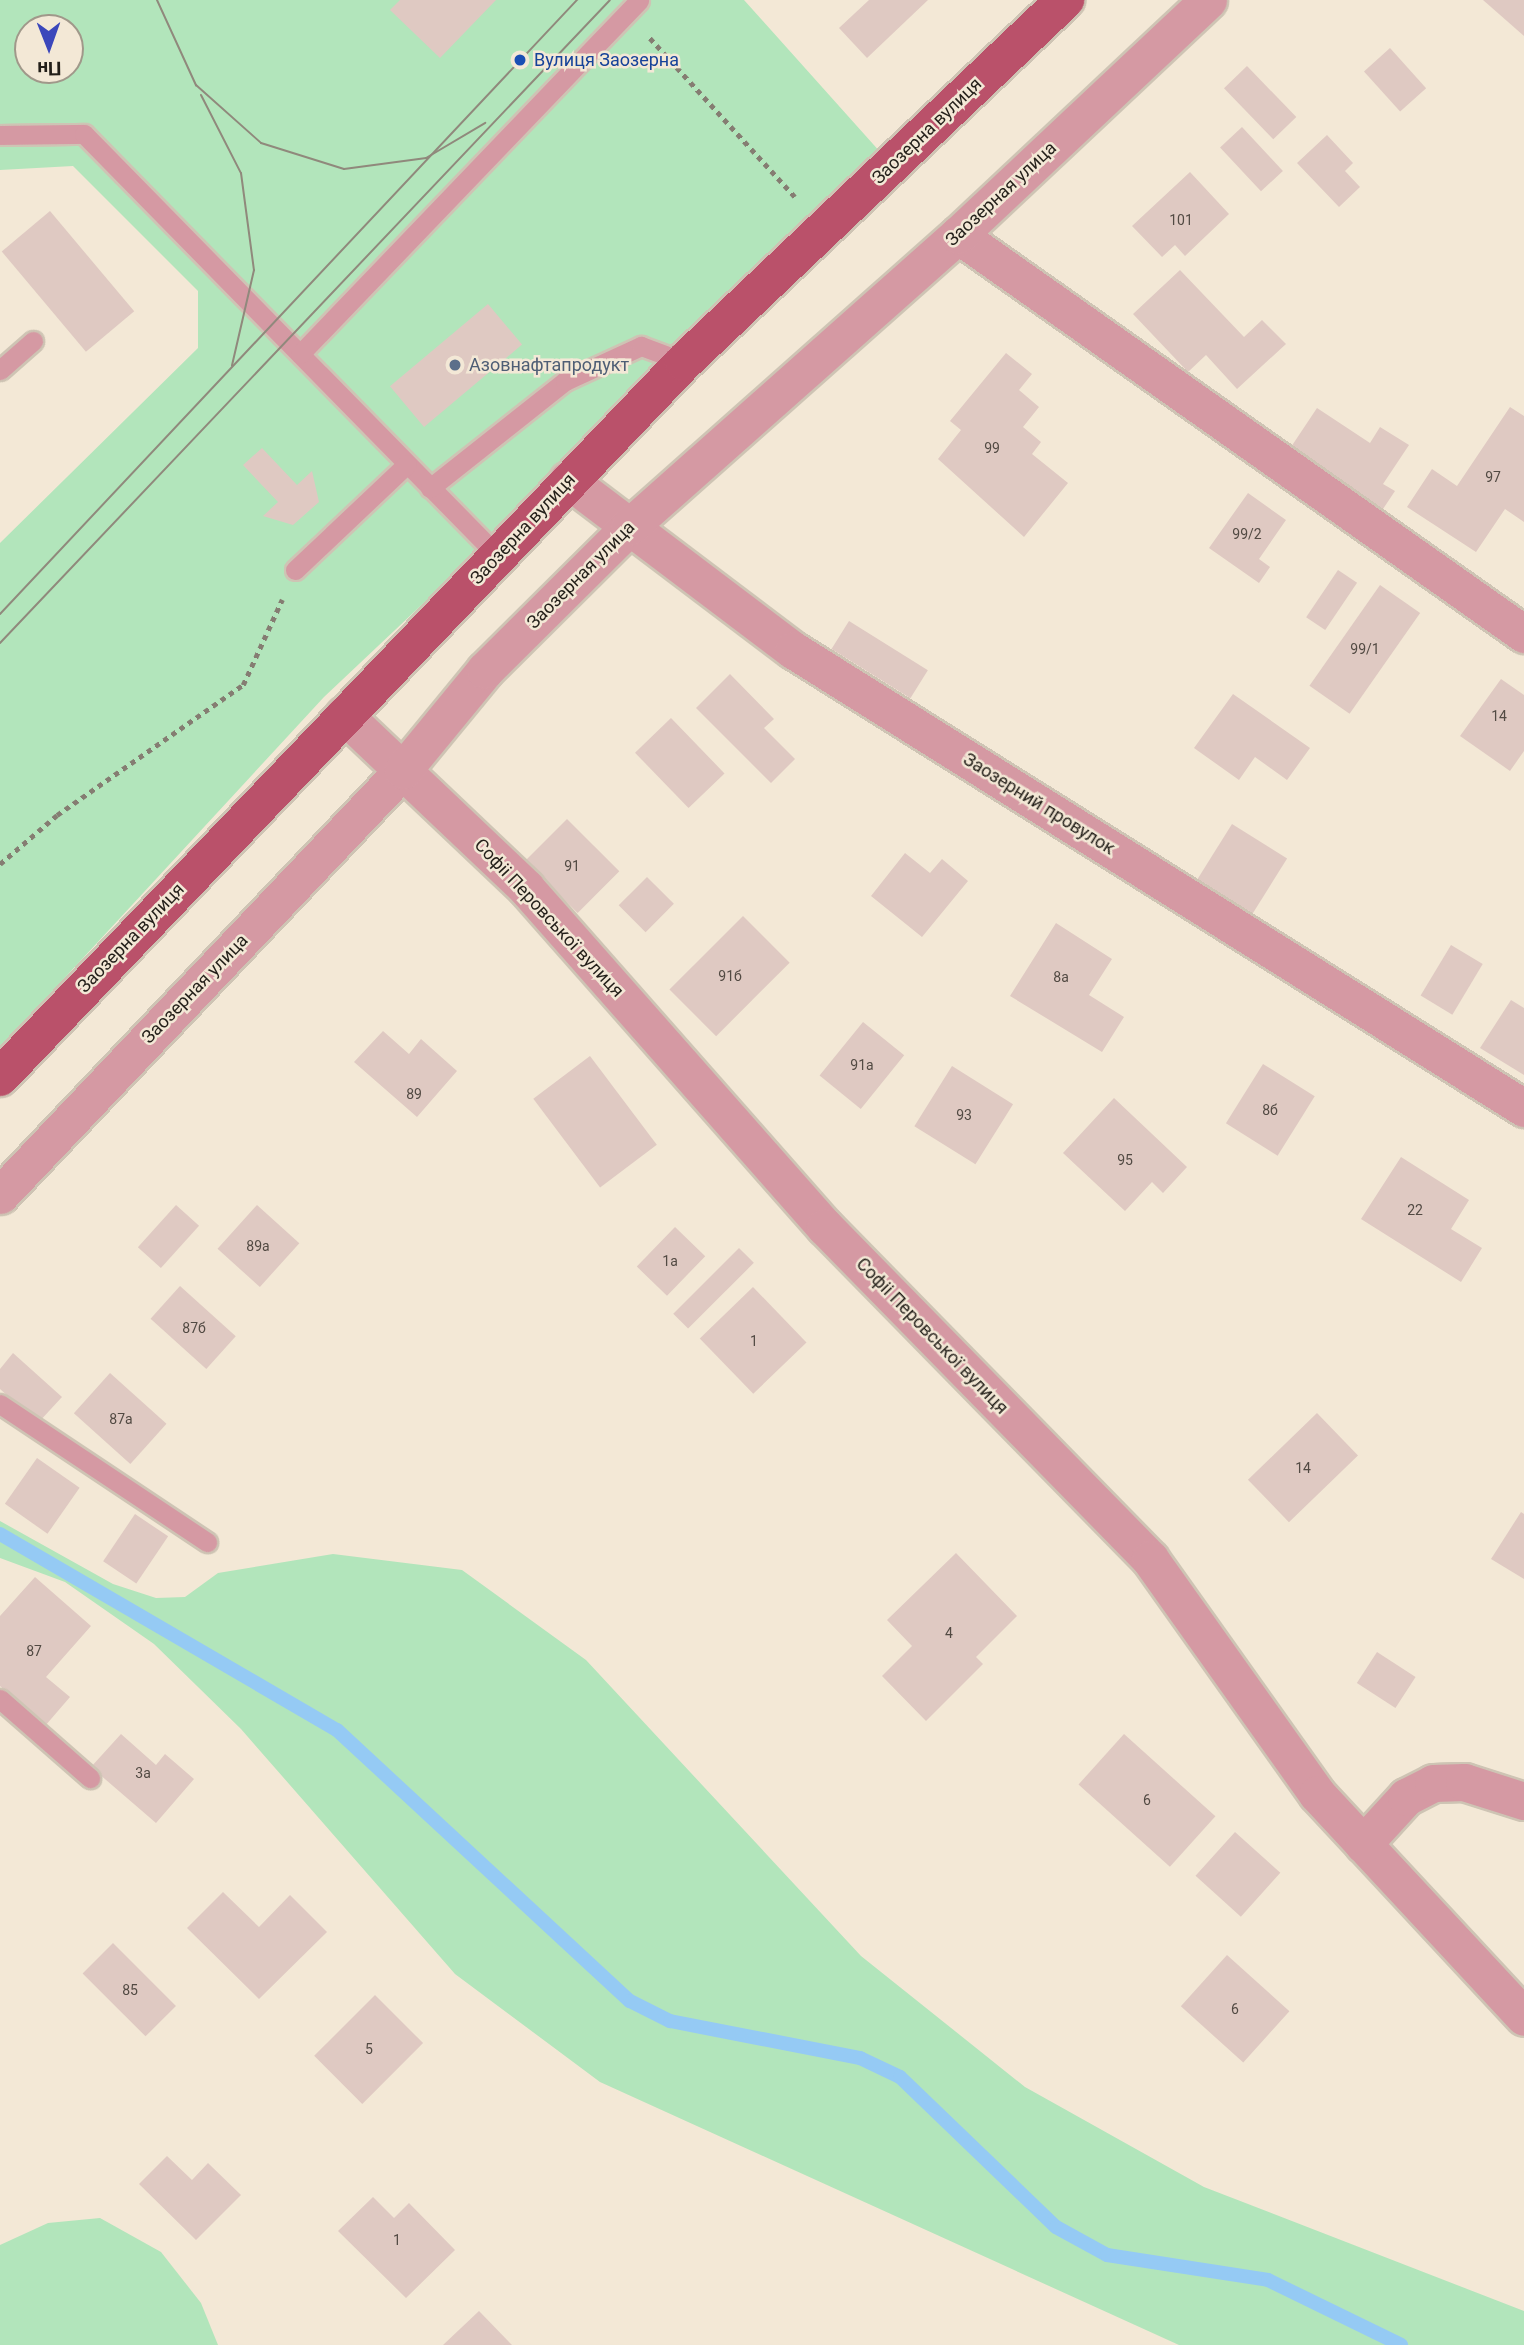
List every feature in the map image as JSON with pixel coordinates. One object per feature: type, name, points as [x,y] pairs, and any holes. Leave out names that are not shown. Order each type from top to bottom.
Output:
[{"type":"main road","name":"Заозерна вулиця","points":[[0,1077],[344,715],[499,557],[568,480],[684,362],[1065,0]]},
{"type":"street","name":"Заозерная улица","points":[[0,1195],[403,770],[485,670],[629,527],[958,234],[1208,0]]},
{"type":"street","points":[[958,234],[1524,634]]},
{"type":"street","name":"Заозерний провулок","points":[[568,480],[793,650],[1524,1108]]},
{"type":"street","name":"Софіі Перовської вулиця","points":[[344,715],[526,888],[825,1227],[1150,1559],[1317,1794],[1524,2017]]},
{"type":"street","points":[[1363,1844],[1406,1797],[1433,1783],[1464,1782],[1524,1801]]},
{"type":"lane","points":[[300,354],[633,6]]},
{"type":"lane","points":[[0,135],[84,134],[499,557]]},
{"type":"lane","points":[[0,370],[33,341]]},
{"type":"lane","points":[[430,488],[565,380],[642,346],[684,362]]},
{"type":"lane","points":[[295,570],[407,464]]},
{"type":"lane","points":[[0,1404],[206,1542]]},
{"type":"lane","points":[[0,1699],[90,1778]]},
{"type":"path","points":[[633,6],[824,228]]},
{"type":"path","points":[[0,864],[57,815],[243,685],[295,570]]},
{"type":"green space","points":[[0,0],[744,0],[890,163],[324,697],[0,1048],[0,543],[198,348],[198,291],[73,166],[0,170]]},
{"type":"green space","points":[[0,1521],[113,1584],[156,1598],[185,1597],[218,1573],[333,1554],[462,1570],[586,1660],[861,1956],[1025,2087],[1204,2187],[1524,2311],[1524,2345],[1179,2345],[600,2082],[455,1974],[241,1729],[154,1644],[65,1582],[0,1558]]},
{"type":"green space","points":[[100,2218],[161,2252],[201,2303],[218,2345],[0,2345],[0,2245],[48,2223]]},
{"type":"building","points":[[400,0],[496,0],[440,58],[390,10]]},
{"type":"building","points":[[869,0],[928,0],[867,58],[839,28]]},
{"type":"building","points":[[1483,0],[1524,0],[1524,36]]},
{"type":"building","points":[[1390,48],[1426,88],[1400,112],[1364,71]]},
{"type":"building","points":[[1247,66],[1296,117],[1273,139],[1224,88]]},
{"type":"building","points":[[1242,127],[1283,171],[1261,191],[1220,147]]},
{"type":"building","points":[[1327,135],[1353,163],[1345,171],[1360,187],[1339,207],[1297,163]]},
{"type":"building","points":[[1190,172],[1229,214],[1185,256],[1175,245],[1162,257],[1132,226]]},
{"type":"building","points":[[50,211],[134,311],[86,352],[2,251]]},
{"type":"building","points":[[1180,270],[1244,337],[1262,320],[1286,344],[1237,389],[1206,355],[1188,372],[1133,314]]},
{"type":"building","points":[[488,304],[522,345],[424,427],[390,386]]},
{"type":"building","points":[[1006,353],[1032,374],[1019,390],[1039,407],[1023,427],[1041,442],[1032,454],[1068,483],[1024,537],[938,459],[961,430],[950,421]]},
{"type":"building","points":[[1510,407],[1524,416],[1524,522],[1505,509],[1476,552],[1407,507],[1432,469],[1457,486]]},
{"type":"building","points":[[1317,408],[1370,443],[1380,427],[1409,445],[1383,484],[1395,491],[1379,515],[1287,453]]},
{"type":"building","points":[[262,448],[297,485],[312,471],[319,502],[293,525],[263,516],[278,502],[243,465]]},
{"type":"building","points":[[1248,493],[1286,520],[1259,559],[1270,567],[1259,583],[1209,548]]},
{"type":"building","points":[[1338,570],[1357,583],[1325,630],[1306,617]]},
{"type":"building","points":[[1380,585],[1420,613],[1350,714],[1309,686]]},
{"type":"building","points":[[849,621],[928,670],[910,698],[832,649]]},
{"type":"building","points":[[730,674],[774,719],[764,728],[795,759],[771,783],[696,708]]},
{"type":"building","points":[[1501,679],[1524,695],[1524,751],[1510,771],[1460,736]]},
{"type":"building","points":[[1233,694],[1310,748],[1287,780],[1255,757],[1239,780],[1194,748]]},
{"type":"building","points":[[671,718],[724,773],[689,808],[635,753]]},
{"type":"building","points":[[567,819],[619,871],[578,913],[525,861]]},
{"type":"building","points":[[1232,824],[1287,858],[1253,914],[1198,879]]},
{"type":"building","points":[[905,853],[930,873],[942,859],[968,881],[922,937],[871,896]]},
{"type":"building","points":[[647,877],[674,904],[646,932],[619,905]]},
{"type":"building","points":[[743,916],[790,963],[716,1036],[669,990]]},
{"type":"building","points":[[1056,923],[1112,959],[1089,995],[1124,1017],[1102,1052],[1010,996]]},
{"type":"building","points":[[1451,945],[1483,964],[1452,1015],[1421,996]]},
{"type":"building","points":[[1511,1000],[1524,1008],[1524,1075],[1480,1048]]},
{"type":"building","points":[[863,1022],[904,1055],[861,1109],[820,1076]]},
{"type":"building","points":[[383,1031],[409,1054],[421,1039],[457,1071],[417,1117],[354,1062]]},
{"type":"building","points":[[590,1056],[657,1145],[600,1187],[533,1099]]},
{"type":"building","points":[[1263,1064],[1315,1096],[1278,1156],[1226,1123]]},
{"type":"building","points":[[952,1066],[1013,1104],[975,1164],[914,1126]]},
{"type":"building","points":[[1114,1098],[1187,1167],[1163,1193],[1152,1182],[1125,1211],[1063,1153]]},
{"type":"building","points":[[1401,1157],[1469,1200],[1451,1229],[1482,1248],[1461,1282],[1361,1219]]},
{"type":"building","points":[[176,1205],[199,1226],[161,1268],[138,1247]]},
{"type":"building","points":[[257,1205],[299,1243],[260,1287],[218,1249]]},
{"type":"building","points":[[675,1227],[705,1256],[667,1296],[637,1267]]},
{"type":"building","points":[[739,1248],[754,1263],[688,1329],[673,1314]]},
{"type":"building","points":[[180,1286],[236,1336],[206,1369],[151,1319]]},
{"type":"building","points":[[753,1287],[806,1342],[753,1394],[700,1338]]},
{"type":"building","points":[[13,1353],[62,1397],[38,1423],[0,1389],[0,1369]]},
{"type":"building","points":[[110,1373],[166,1424],[130,1464],[74,1413]]},
{"type":"building","points":[[1317,1413],[1358,1455],[1289,1522],[1248,1480]]},
{"type":"building","points":[[37,1458],[80,1488],[47,1534],[5,1504]]},
{"type":"building","points":[[1521,1512],[1524,1514],[1524,1579],[1491,1559]]},
{"type":"building","points":[[135,1514],[168,1536],[136,1584],[103,1561]]},
{"type":"building","points":[[956,1553],[1017,1616],[976,1657],[983,1664],[926,1721],[882,1676],[912,1646],[887,1620]]},
{"type":"building","points":[[35,1577],[91,1626],[46,1677],[70,1697],[45,1726],[0,1686],[0,1616]]},
{"type":"building","points":[[1377,1652],[1416,1677],[1395,1708],[1357,1683]]},
{"type":"building","points":[[121,1734],[156,1765],[165,1754],[194,1779],[156,1823],[91,1767]]},
{"type":"building","points":[[1124,1734],[1215,1816],[1170,1867],[1078,1785]]},
{"type":"building","points":[[1235,1832],[1280,1873],[1241,1917],[1196,1876]]},
{"type":"building","points":[[223,1892],[259,1927],[290,1895],[327,1932],[259,1999],[187,1928]]},
{"type":"building","points":[[113,1943],[176,2006],[146,2036],[83,1973]]},
{"type":"building","points":[[1227,1955],[1289,2011],[1243,2062],[1181,2006]]},
{"type":"building","points":[[375,1995],[423,2043],[362,2104],[314,2056]]},
{"type":"building","points":[[167,2156],[192,2180],[208,2163],[241,2195],[196,2240],[139,2184]]},
{"type":"building","points":[[373,2197],[394,2218],[409,2203],[455,2250],[406,2298],[338,2231]]},
{"type":"building","points":[[479,2311],[512,2345],[443,2345]]},
{"type":"waterway","points":[[0,1534],[337,1730],[630,2001],[670,2021],[860,2058],[900,2077],[1056,2227],[1107,2255],[1268,2280],[1401,2345]]},
{"type":"tram line","points":[[157,0],[196,85],[261,143],[344,169],[426,158],[485,123]]},
{"type":"tram line","points":[[0,614],[577,0]]},
{"type":"tram line","points":[[0,643],[610,0]]},
{"type":"tram line","points":[[201,95],[241,173],[254,270],[232,365]]},
{"type":"place","name":"Вулиця Заозерна","points":[[520,60]]},
{"type":"place","name":"Азовнафтапродукт","points":[[455,365]]}]
